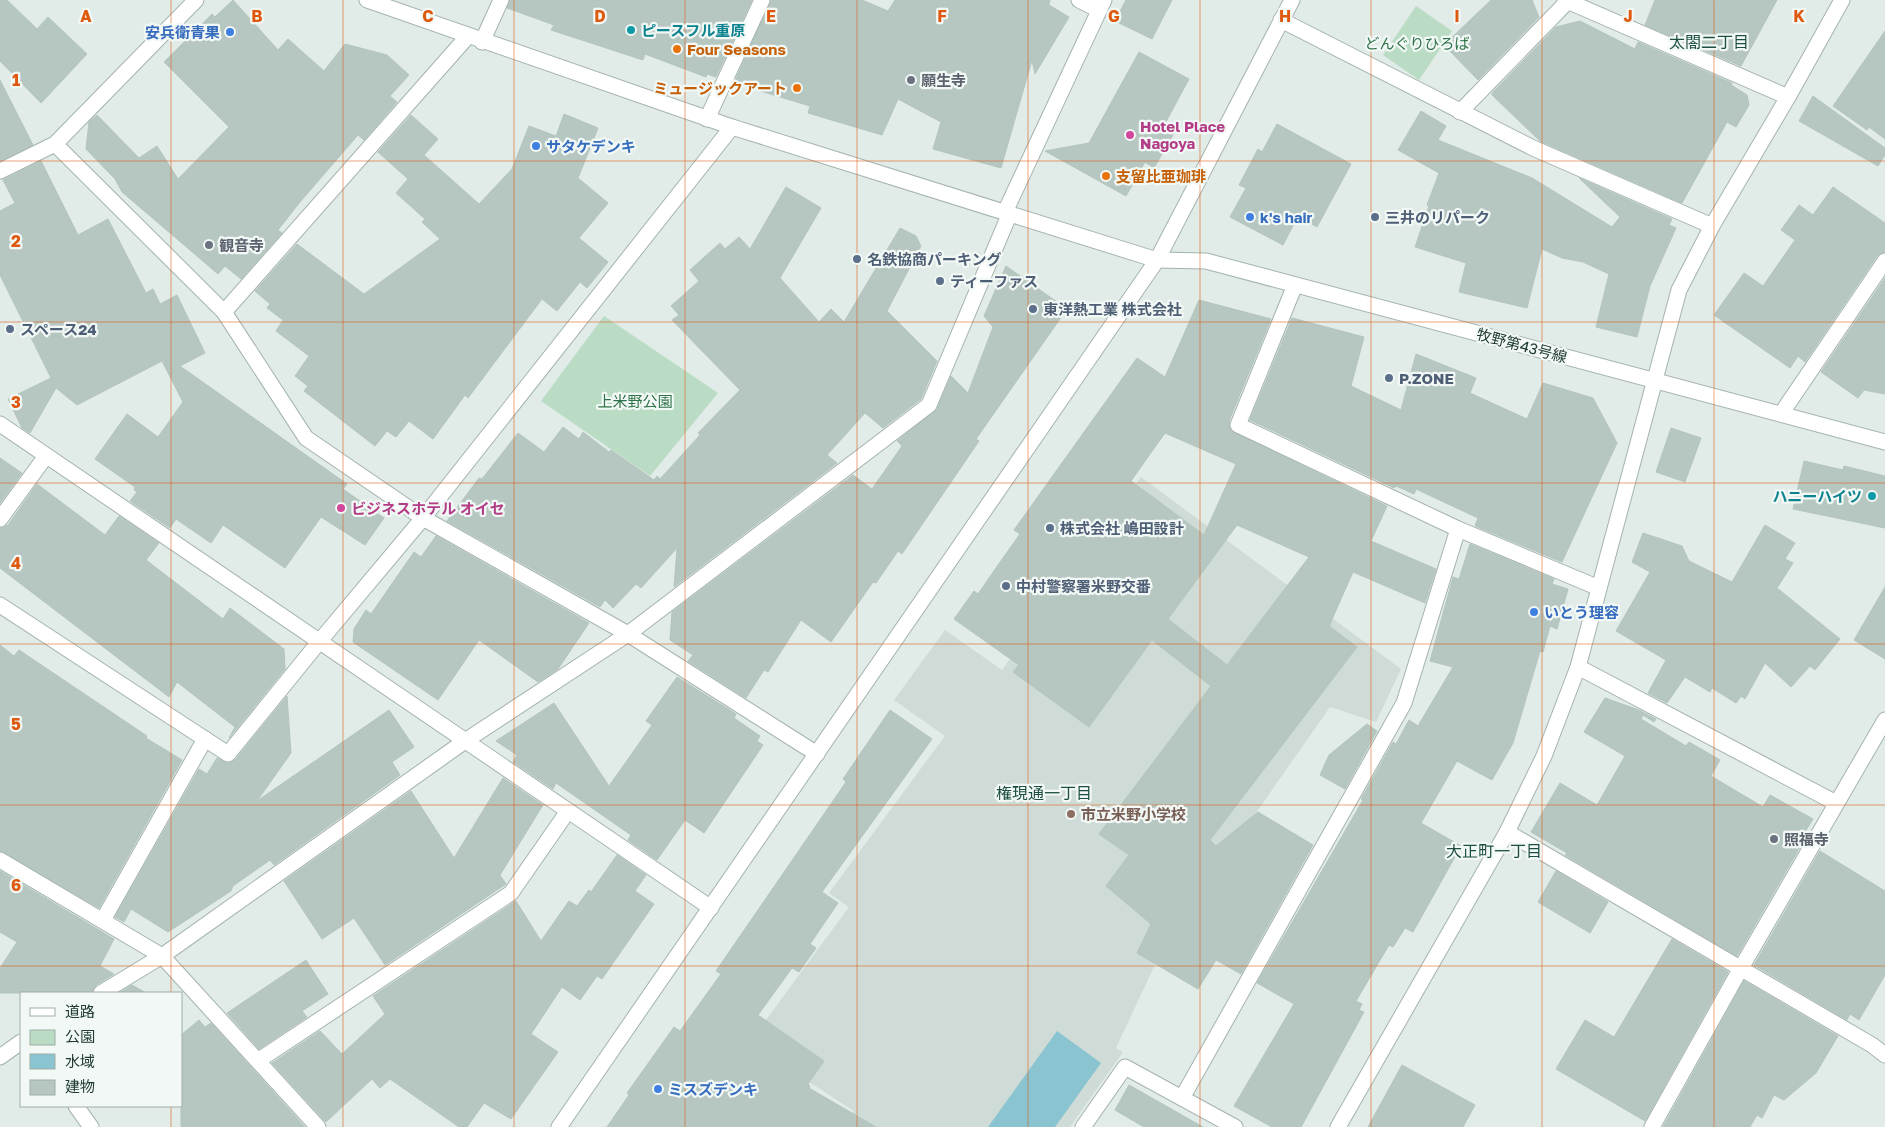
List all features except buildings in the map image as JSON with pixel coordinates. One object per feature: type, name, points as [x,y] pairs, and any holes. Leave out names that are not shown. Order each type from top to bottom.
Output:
[{"type":"street","points":[[0,171],[55,144],[196,0]]},
{"type":"street","name":"牧野第43号線","points":[[367,0],[707,119],[1157,260],[1206,261],[1885,442]]},
{"type":"street","points":[[224,312],[475,39],[500,0]]},
{"type":"street","points":[[707,119],[762,0]]},
{"type":"street","points":[[103,992],[162,956],[466,741],[628,634],[929,405],[1007,212],[1101,5],[1079,0]]},
{"type":"street","points":[[559,1127],[1157,260],[1292,0]]},
{"type":"street","points":[[1338,1127],[1507,832],[1544,756],[1578,667],[1657,380],[1679,290],[1712,226],[1788,97],[1842,0]]},
{"type":"street","points":[[1460,112],[1566,1],[1788,97]]},
{"type":"street","points":[[1281,20],[1533,148],[1712,226]]},
{"type":"street","points":[[0,605],[228,754],[423,518],[732,127]]},
{"type":"street","points":[[55,144],[224,312],[306,438],[423,518],[628,634],[817,754]]},
{"type":"street","points":[[1781,414],[1885,261]]},
{"type":"street","points":[[1295,285],[1238,425],[1458,528],[1599,588]]},
{"type":"street","points":[[0,424],[711,908]]},
{"type":"street","points":[[0,519],[46,456]]},
{"type":"street","points":[[1182,1098],[1404,703],[1458,528]]},
{"type":"street","points":[[1578,667],[1836,803]]},
{"type":"street","points":[[1652,1127],[1741,968],[1885,720]]},
{"type":"street","points":[[103,920],[205,739]]},
{"type":"street","points":[[259,1060],[511,894],[568,811]]},
{"type":"street","points":[[1507,832],[1872,1045],[1885,1055]]},
{"type":"street","points":[[0,860],[162,956],[259,1060],[318,1127]]},
{"type":"street","points":[[0,1057],[20,1043]]},
{"type":"street","points":[[1083,1127],[1125,1067],[1235,1127]]},
{"type":"street","points":[[77,1107],[91,1127]]},
{"type":"shaded area","name":"市立米野小学校","points":[[1141,477],[1401,669],[1376,722],[1330,707],[1165,943],[1116,1048],[1123,1052],[1070,1127],[845,1127],[854,1111],[749,1043],[849,907],[829,893],[945,736],[894,700],[945,630],[1002,670]]},
{"type":"green space","name":"どんぐりひろば","points":[[1416,6],[1452,31],[1419,80],[1383,55]]},
{"type":"green space","name":"上米野公園","points":[[604,316],[718,393],[650,476],[541,401]]},
{"type":"water","points":[[1057,1031],[1101,1063],[1055,1127],[988,1127]]},
{"type":"place","name":"ピースフル重原","points":[[631,30]]},
{"type":"place","name":"安兵衛青果","points":[[230,32]]},
{"type":"place","name":"Four Seasons","points":[[677,49]]},
{"type":"place","name":"願生寺","points":[[911,80]]},
{"type":"place","name":"ミュージックアート","points":[[797,88]]},
{"type":"place","name":"Hotel Place Nagoya","points":[[1130,135]]},
{"type":"place","name":"サタケデンキ","points":[[536,146]]},
{"type":"place","name":"支留比亜珈琲","points":[[1106,176]]},
{"type":"place","name":"k's hair","points":[[1250,217]]},
{"type":"place","name":"三井のリパーク","points":[[1375,217]]},
{"type":"place","name":"観音寺","points":[[209,245]]},
{"type":"place","name":"名鉄協商パーキング","points":[[857,259]]},
{"type":"place","name":"ティーファス","points":[[940,281]]},
{"type":"place","name":"東洋熱工業 株式会社","points":[[1033,309]]},
{"type":"place","name":"スペース24","points":[[10,329]]},
{"type":"place","name":"P.ZONE","points":[[1389,378]]},
{"type":"place","name":"ハニーハイツ","points":[[1872,496]]},
{"type":"place","name":"ビジネスホテル オイセ","points":[[341,508]]},
{"type":"place","name":"株式会社 嶋田設計","points":[[1050,528]]},
{"type":"place","name":"中村警察署米野交番","points":[[1006,586]]},
{"type":"place","name":"いとう理容","points":[[1534,612]]},
{"type":"place","name":"市立米野小学校","points":[[1071,814]]},
{"type":"place","name":"照福寺","points":[[1774,839]]},
{"type":"place","name":"ミスズデンキ","points":[[658,1089]]},
{"type":"district","name":"太閤二丁目","points":[[1709,42]]},
{"type":"district","name":"権現通一丁目","points":[[1044,793]]},
{"type":"district","name":"大正町一丁目","points":[[1494,851]]}]
